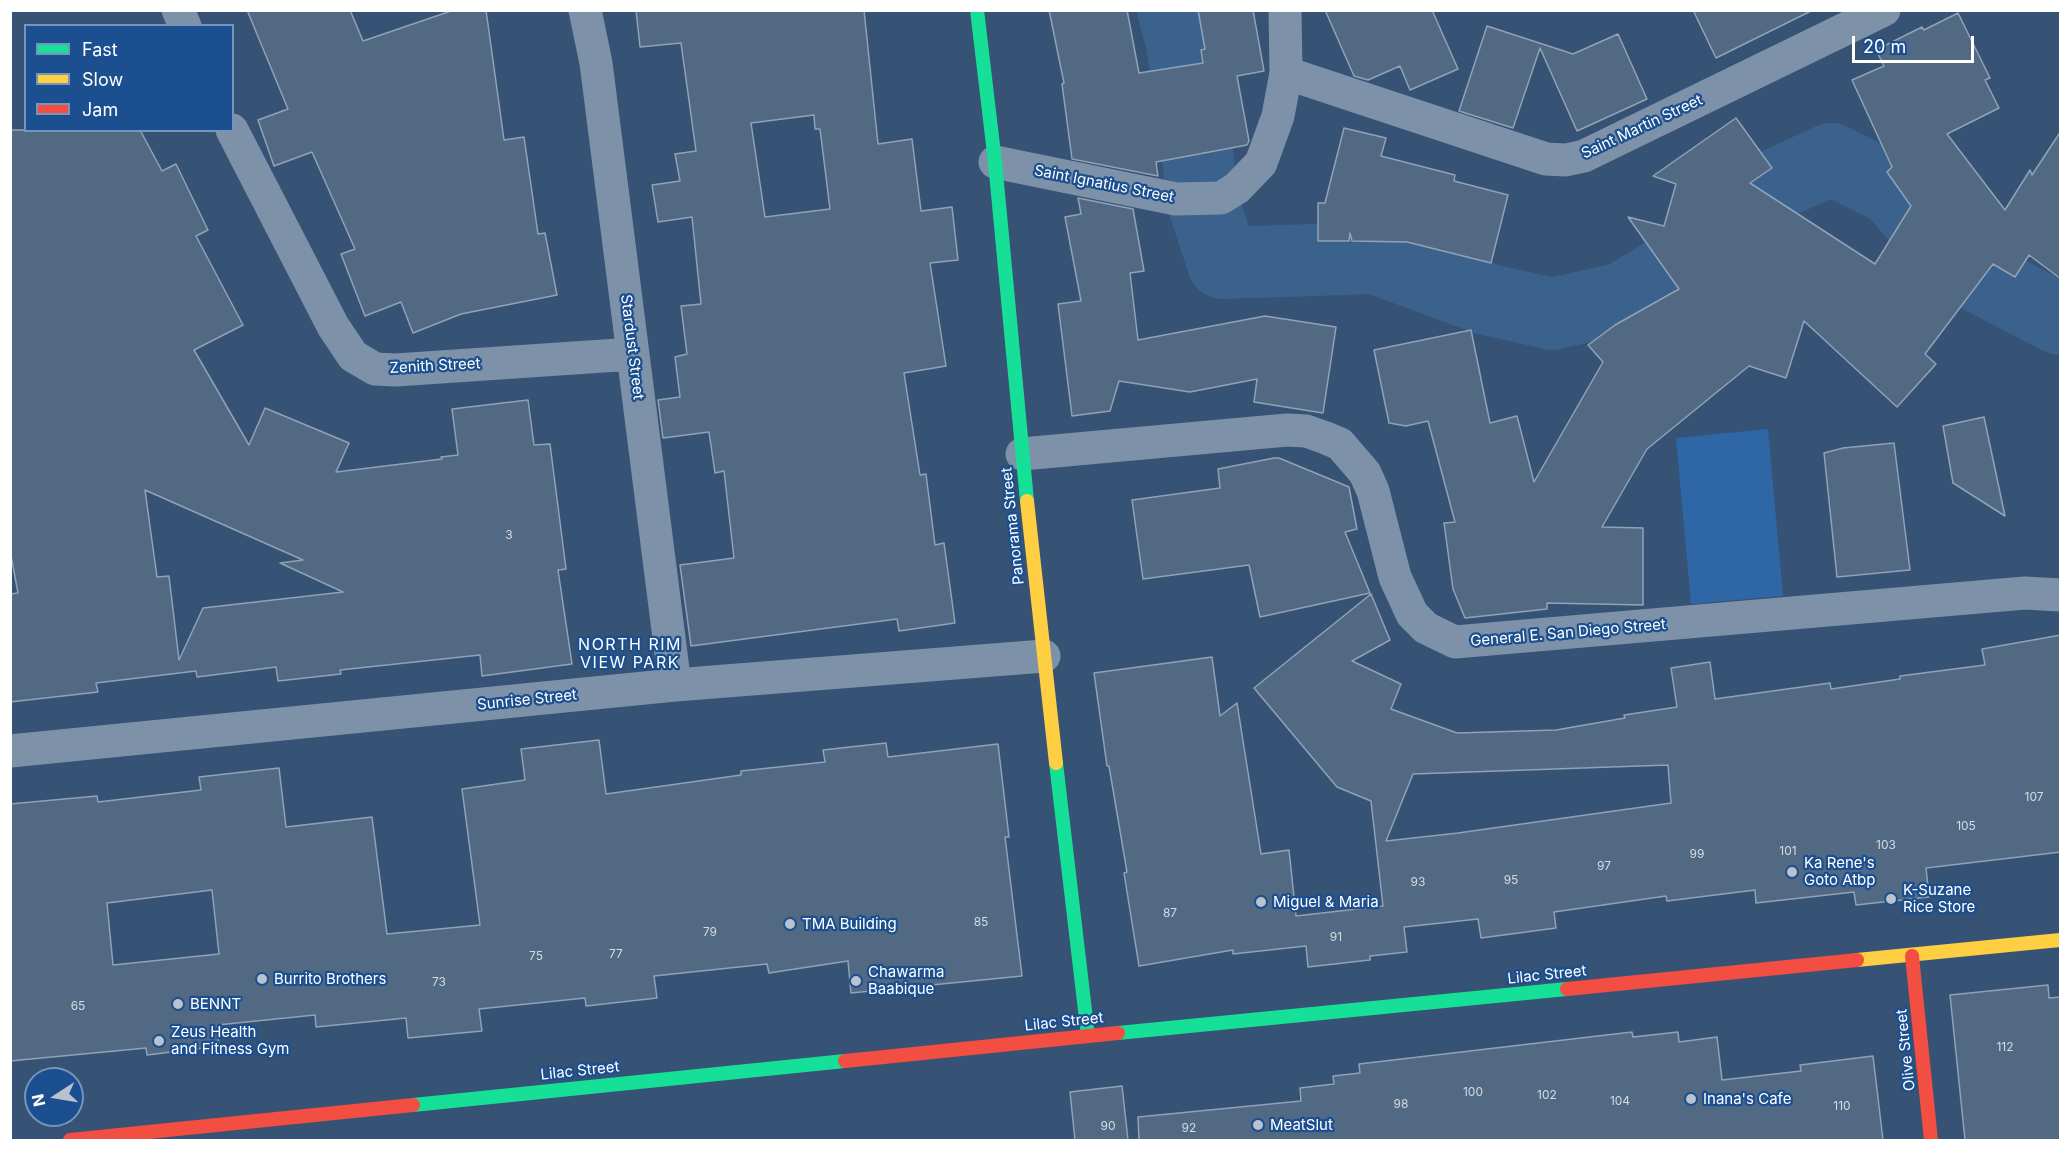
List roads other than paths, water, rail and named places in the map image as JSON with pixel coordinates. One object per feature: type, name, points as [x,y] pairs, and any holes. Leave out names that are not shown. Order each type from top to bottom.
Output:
[{"type":"main road","name":"Panorama Street","points":[[976,10],[995,162],[1022,454],[1044,656],[1088,1036]]},
{"type":"main road","name":"Lilac Street","points":[[70,1140],[191,1134],[1088,1036],[2061,940]]},
{"type":"main road","name":"Olive Street","points":[[1912,956],[1931,1140]]},
{"type":"street","points":[[178,10],[184,24]]},
{"type":"street","name":"Stardust Street","points":[[585,10],[597,63],[675,685]]},
{"type":"street","name":"Saint Ignatius Street","points":[[995,162],[1176,199],[1221,198],[1237,188],[1261,163],[1278,116],[1286,73],[1285,10]]},
{"type":"street","name":"Saint Martin Street","points":[[1286,73],[1546,159],[1566,160],[1584,156],[1884,10]]},
{"type":"street","name":"Zenith Street","points":[[233,132],[333,326],[353,356],[375,369],[396,370],[633,354]]},
{"type":"street","name":"General E. San Diego Street","points":[[1022,454],[1287,430],[1306,431],[1340,444],[1365,473],[1373,491],[1395,577],[1412,614],[1426,628],[1455,642],[2025,593],[2061,595]]},
{"type":"street","name":"Sunrise Street","points":[[10,752],[675,685],[1044,656]]},
{"type":"waterway","points":[[1173,10],[1182,43],[1204,205],[1223,263],[1375,258],[1486,299],[1552,314],[1623,298],[1687,259],[1762,191],[1831,159],[1893,190],[1958,266],[2060,319]]},
{"type":"place","name":"Ka Rene's Goto Atbp","points":[[1792,872]]},
{"type":"place","name":"K-Suzane Rice Store","points":[[1891,899]]},
{"type":"place","name":"Miguel & Maria","points":[[1261,902]]},
{"type":"place","name":"TMA Building","points":[[790,924]]},
{"type":"place","name":"Burrito Brothers","points":[[262,979]]},
{"type":"place","name":"Chawarma Baabique","points":[[856,981]]},
{"type":"place","name":"BENNT","points":[[178,1004]]},
{"type":"place","name":"Zeus Health and Fitness Gym","points":[[159,1041]]},
{"type":"place","name":"Inana's Cafe","points":[[1691,1099]]},
{"type":"place","name":"MeatSlut","points":[[1258,1125]]},
{"type":"district","name":"NORTH RIM VIEW PARK","points":[[630,654]]}]
